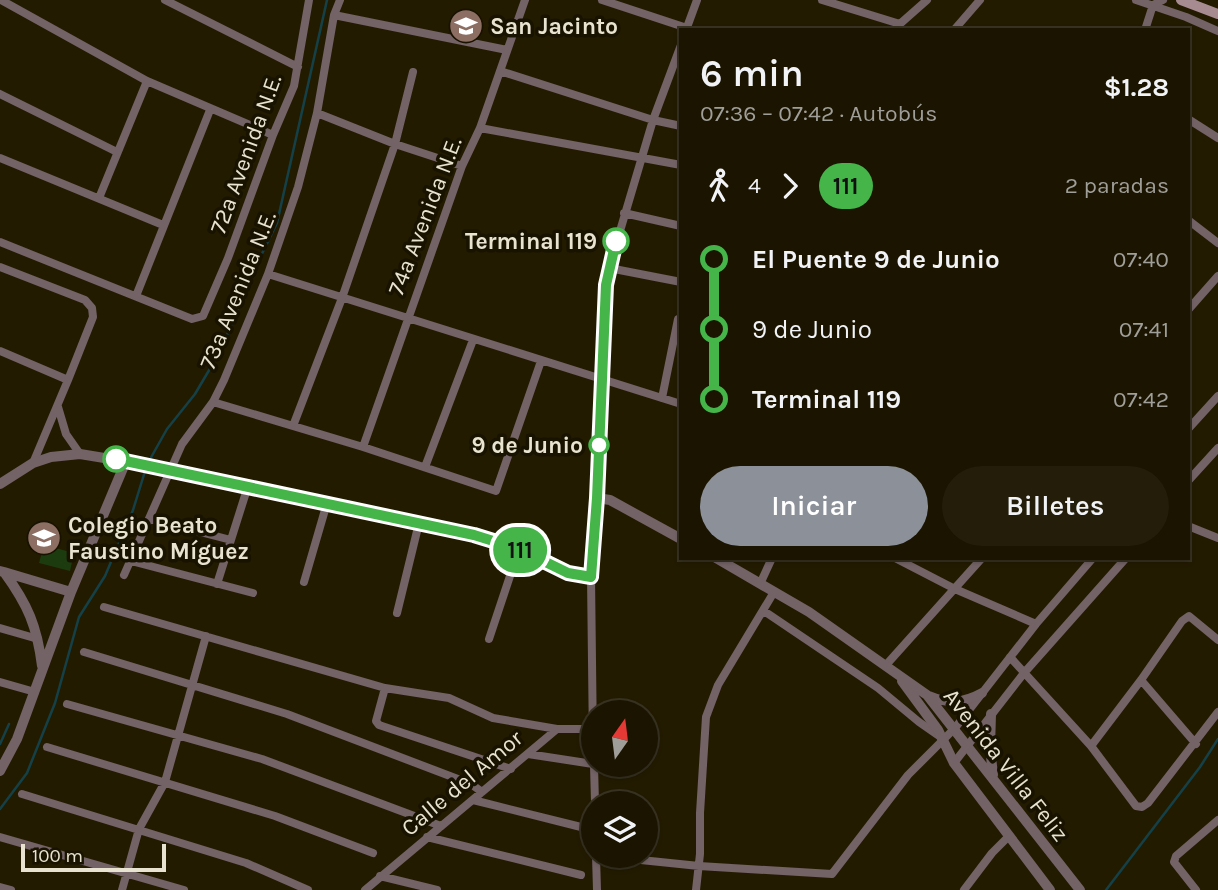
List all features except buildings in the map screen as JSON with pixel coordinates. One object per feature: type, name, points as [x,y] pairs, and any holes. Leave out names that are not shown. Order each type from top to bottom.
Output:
[{"type":"main road","points":[[1181,0],[1218,14]]},
{"type":"street","points":[[1,0],[147,81],[273,135]]},
{"type":"street","points":[[165,0],[298,67]]},
{"type":"street","name":"72a Avenida N.E.","points":[[136,296],[192,319],[203,316],[229,256],[273,135],[294,86],[309,0]]},
{"type":"street","name":"73a Avenida N.E.","points":[[124,575],[182,444],[213,402],[268,274],[298,187],[317,113],[334,15],[340,0]]},
{"type":"street","name":"74a Avenida N.E.","points":[[363,447],[462,166],[480,128],[525,0]]},
{"type":"street","points":[[602,0],[684,28]]},
{"type":"street","points":[[687,28],[697,0]]},
{"type":"street","points":[[822,0],[897,27],[927,0]]},
{"type":"street","points":[[956,28],[980,0]]},
{"type":"street","points":[[1136,0],[1218,31]]},
{"type":"street","points":[[1146,28],[1153,5],[1163,0]]},
{"type":"street","points":[[334,15],[508,50]]},
{"type":"street","points":[[593,700],[591,577],[606,285],[624,214],[653,120],[679,54]]},
{"type":"street","points":[[500,71],[653,120],[679,126]]},
{"type":"street","points":[[293,426],[342,298],[395,144],[412,72]]},
{"type":"street","points":[[99,198],[147,81]]},
{"type":"street","points":[[0,94],[117,152]]},
{"type":"street","points":[[0,242],[136,296],[210,110]]},
{"type":"street","points":[[317,113],[395,144],[462,166]]},
{"type":"street","points":[[1190,120],[1218,138]]},
{"type":"street","points":[[480,128],[679,165]]},
{"type":"street","points":[[0,158],[163,225]]},
{"type":"street","points":[[624,214],[679,226]]},
{"type":"street","points":[[1190,222],[1218,243]]},
{"type":"street","points":[[0,267],[85,300],[92,308],[93,317],[33,463]]},
{"type":"street","points":[[609,268],[679,282]]},
{"type":"street","points":[[268,274],[679,403]]},
{"type":"street","points":[[1190,308],[1218,275]]},
{"type":"street","points":[[662,398],[677,347],[679,319]]},
{"type":"street","points":[[425,467],[473,340]]},
{"type":"street","points":[[0,351],[68,380]]},
{"type":"street","points":[[213,402],[496,491],[541,361]]},
{"type":"street","points":[[1190,427],[1218,396]]},
{"type":"street","points":[[58,407],[66,434],[80,454]]},
{"type":"street","points":[[1190,479],[1218,448]]},
{"type":"street","points":[[0,484],[33,463],[51,457],[80,454],[129,461],[474,535],[519,549],[568,573],[591,577]]},
{"type":"street","points":[[0,771],[17,739],[71,592],[129,461]]},
{"type":"street","points":[[217,583],[248,486]]},
{"type":"street","points":[[597,498],[610,500],[679,538]]},
{"type":"street","points":[[304,582],[327,503]]},
{"type":"street","points":[[149,519],[231,540]]},
{"type":"street","points":[[397,612],[419,523]]},
{"type":"street","points":[[1190,527],[1218,538]]},
{"type":"street","points":[[489,639],[519,549]]},
{"type":"street","name":"Avenida Villa Feliz","points":[[719,560],[809,612],[927,695],[1080,890]]},
{"type":"street","points":[[760,584],[771,560]]},
{"type":"street","points":[[899,560],[955,589],[1036,624]]},
{"type":"street","points":[[890,669],[980,560]]},
{"type":"street","points":[[658,862],[832,874],[908,775],[942,738],[955,728],[1036,624],[1091,560]]},
{"type":"street","points":[[954,762],[1024,673],[1124,560]]},
{"type":"street","points":[[131,561],[253,593]]},
{"type":"street","points":[[2,571],[71,592]]},
{"type":"street","points":[[2,571],[27,605],[38,639],[43,670]]},
{"type":"street","points":[[696,890],[706,718],[718,685],[774,592]]},
{"type":"street","points":[[104,607],[385,688],[449,698],[493,718],[557,729]]},
{"type":"street","points":[[764,611],[878,688],[942,738]]},
{"type":"street","points":[[1091,746],[1182,621],[1189,616],[1218,640]]},
{"type":"street","points":[[0,628],[38,639]]},
{"type":"street","points":[[122,890],[139,829],[165,782],[206,636]]},
{"type":"street","points":[[84,652],[193,684],[333,731],[471,783],[482,792]]},
{"type":"street","points":[[1010,657],[1091,746],[1136,806],[1142,807],[1148,803],[1218,712]]},
{"type":"street","name":"Avenida Villa Feliz","points":[[890,669],[942,738],[954,762],[1050,890]]},
{"type":"street","points":[[1141,680],[1196,744]]},
{"type":"street","points":[[0,682],[35,692]]},
{"type":"street","points":[[385,688],[376,721],[379,725],[511,769]]},
{"type":"street","points":[[927,695],[949,702],[972,698],[982,693]]},
{"type":"street","points":[[67,704],[262,759],[441,826]]},
{"type":"street","points":[[991,714],[990,747],[994,779]]},
{"type":"street","name":"Calle del Amor","points":[[365,890],[557,729],[581,730]]},
{"type":"street","points":[[47,747],[275,816],[373,853]]},
{"type":"street","points":[[528,754],[581,762]]},
{"type":"street","points":[[22,794],[246,863],[308,890]]},
{"type":"street","points":[[473,800],[581,827]]},
{"type":"street","points":[[1196,890],[1174,862],[1176,856],[1218,820]]},
{"type":"street","points":[[964,890],[992,853],[1009,836]]},
{"type":"street","points":[[0,837],[184,890]]},
{"type":"street","points":[[427,837],[580,875]]},
{"type":"street","points":[[596,868],[597,890]]},
{"type":"street","points":[[380,876],[437,890]]},
{"type":"street","points":[[0,887],[11,890]]},
{"type":"green space","points":[[44,545],[74,553],[70,571],[39,563]]},
{"type":"waterway","points":[[149,461],[167,429],[195,394],[221,350],[250,278],[277,223],[327,0]]},
{"type":"waterway","points":[[0,809],[27,773],[55,703],[79,617],[105,576],[133,510],[146,468]]},
{"type":"waterway","points":[[0,744],[9,724]]},
{"type":"waterway","points":[[1106,890],[1200,767],[1218,739]]},
{"type":"bus line","name":"111","points":[[116,459],[474,535],[519,549],[568,573],[591,577],[606,285],[616,241]]},
{"type":"place","name":"San Jacinto","points":[[466,26]]},
{"type":"place","name":"Terminal 119","points":[[616,241]]},
{"type":"place","name":"9 de Junio","points":[[599,445]]},
{"type":"place","name":"Colegio Beato Faustino Míguez","points":[[44,538]]}]
